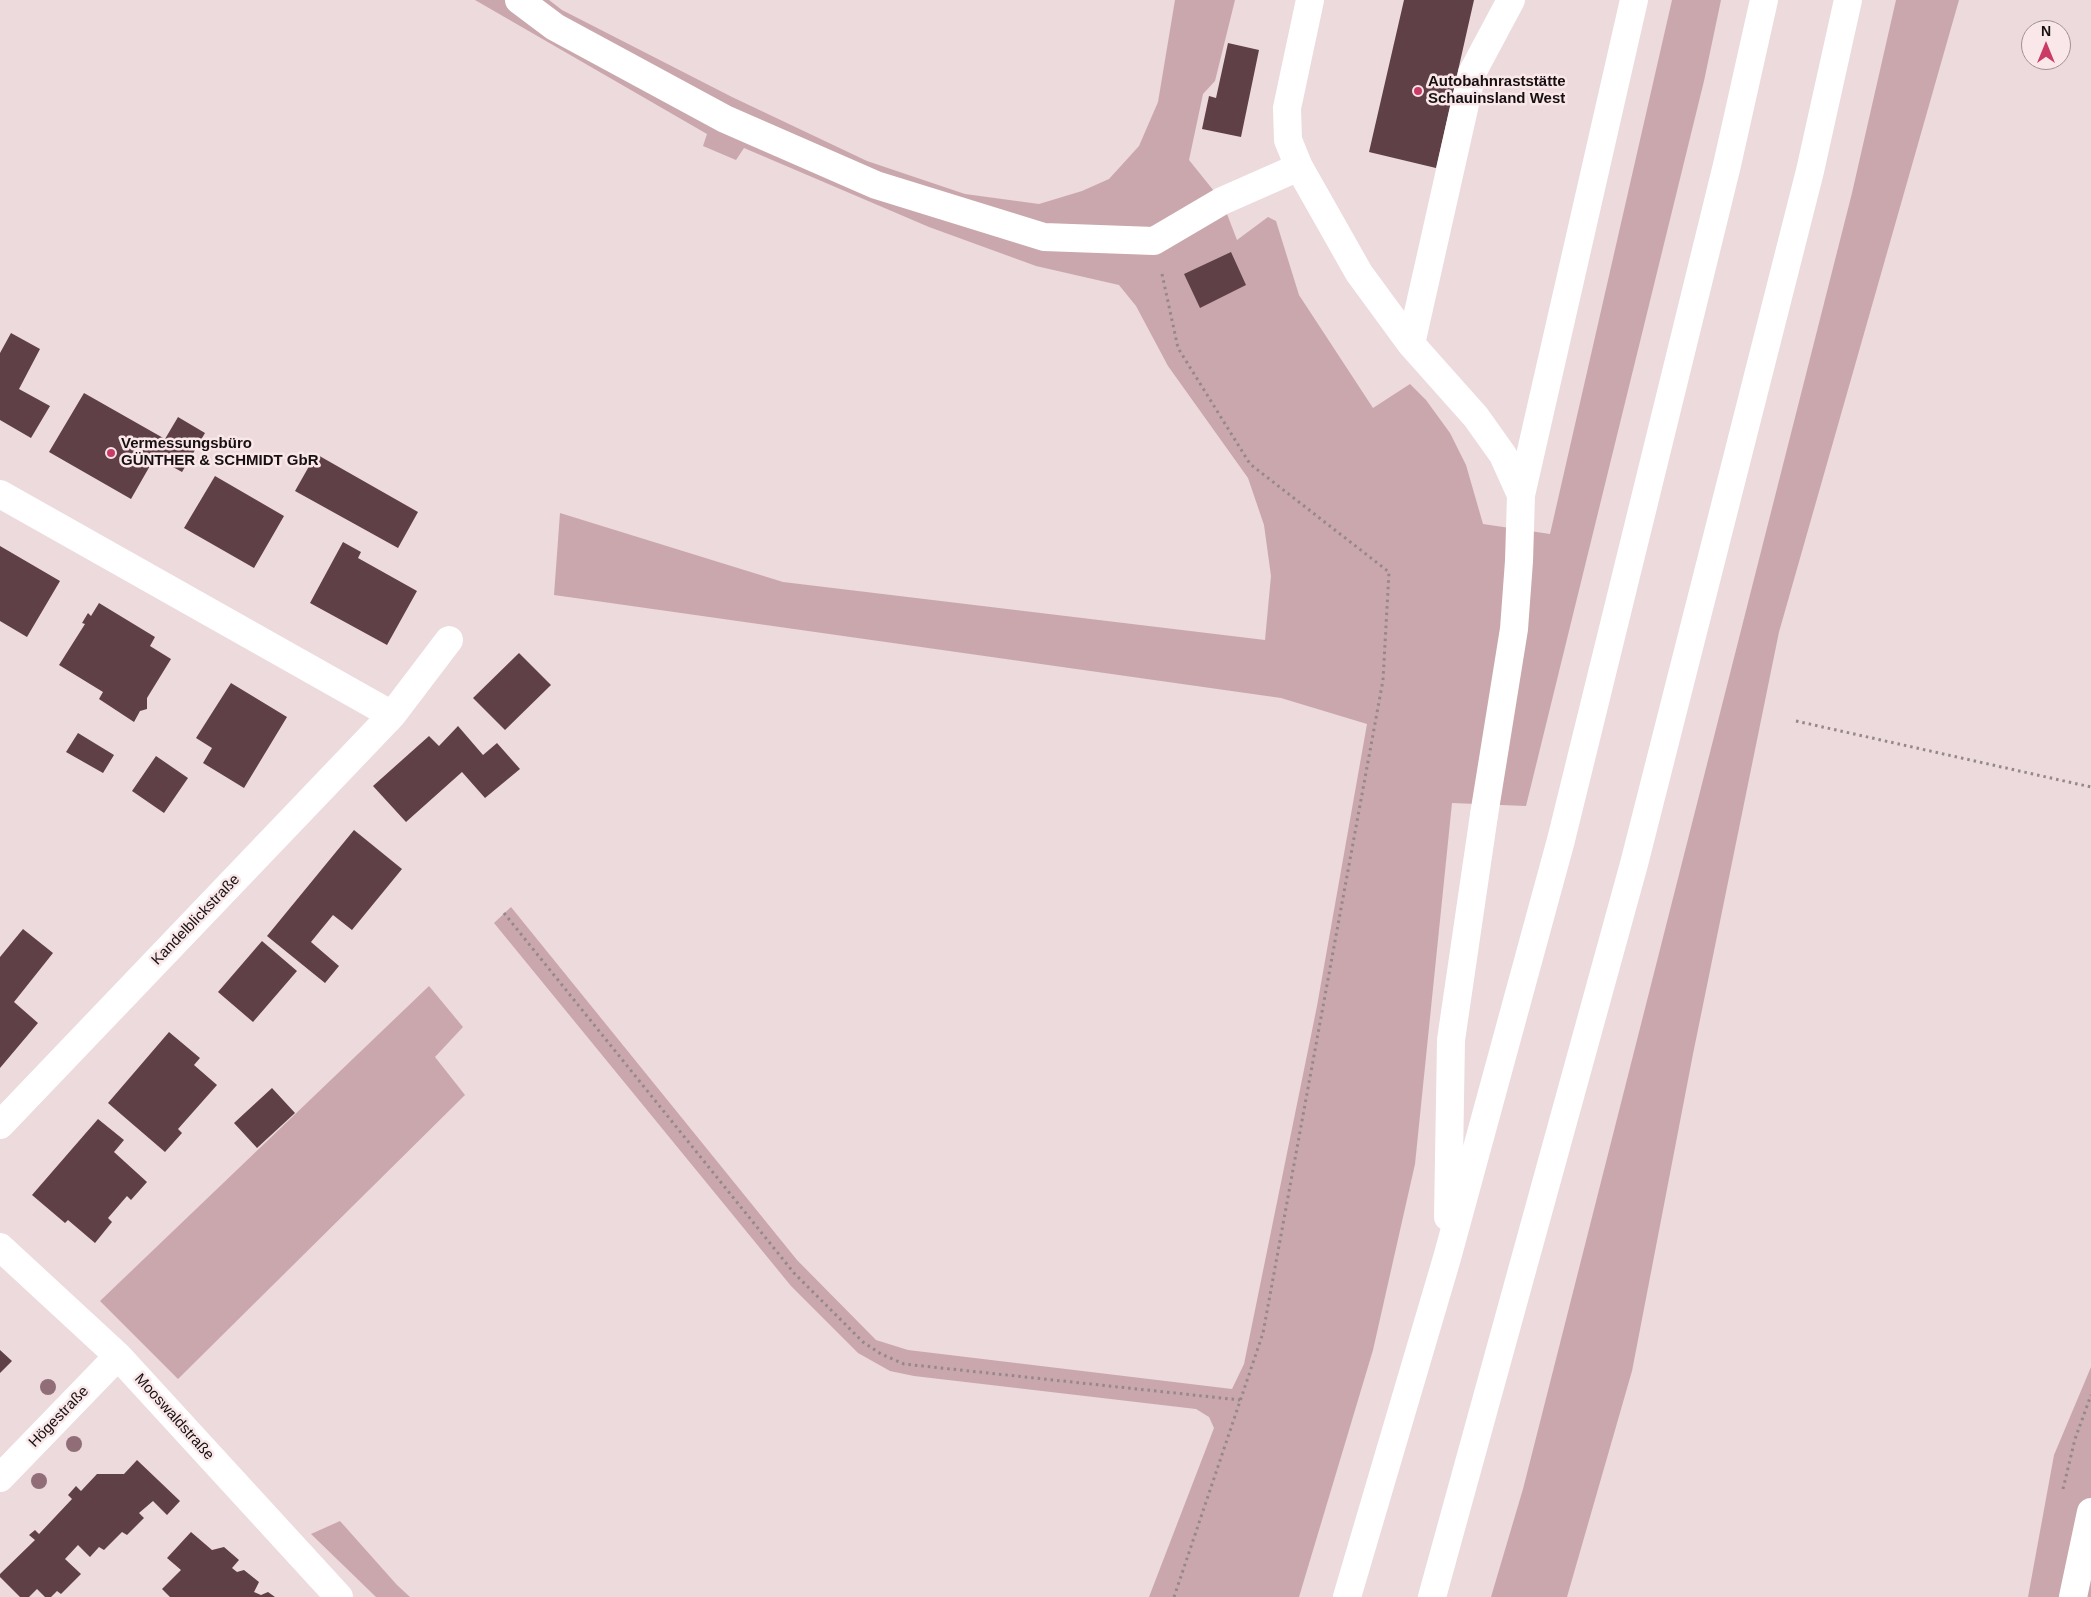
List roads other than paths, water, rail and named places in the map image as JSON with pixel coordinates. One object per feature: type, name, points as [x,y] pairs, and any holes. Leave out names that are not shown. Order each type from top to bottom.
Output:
[{"type":"main road","points":[[519,0],[554,27],[725,119],[876,185],[1044,237],[1154,242],[1222,201],[1299,167]]},
{"type":"main road","points":[[1310,0],[1287,108],[1288,140],[1299,167],[1359,272],[1411,344],[1476,417],[1503,456],[1521,495]]},
{"type":"main road","points":[[1411,344],[1472,73],[1511,0]]},
{"type":"main road","points":[[1447,1258],[1451,1040],[1514,629],[1521,495],[1634,0]]},
{"type":"main road","points":[[1348,1597],[1447,1258],[1561,840],[1727,165],[1764,0]]},
{"type":"main road","points":[[1432,1597],[1634,864],[1808,181],[1848,0]]},
{"type":"main road","points":[[0,494],[392,715]]},
{"type":"main road","name":"Kandelblickstraße","points":[[0,1125],[392,715],[449,640]]},
{"type":"main road","name":"Mooswaldstraße","points":[[0,1246],[118,1356],[339,1597]]},
{"type":"main road","name":"Högestraße","points":[[0,1478],[118,1356]]},
{"type":"main road","points":[[2073,1597],[2091,1512]]},
{"type":"place","name":"Autobahnraststätte Schauinsland West","points":[[1418,91]]},
{"type":"place","name":"Vermessungsbüro GÜNTHER & SCHMIDT GbR","points":[[111,453]]}]
